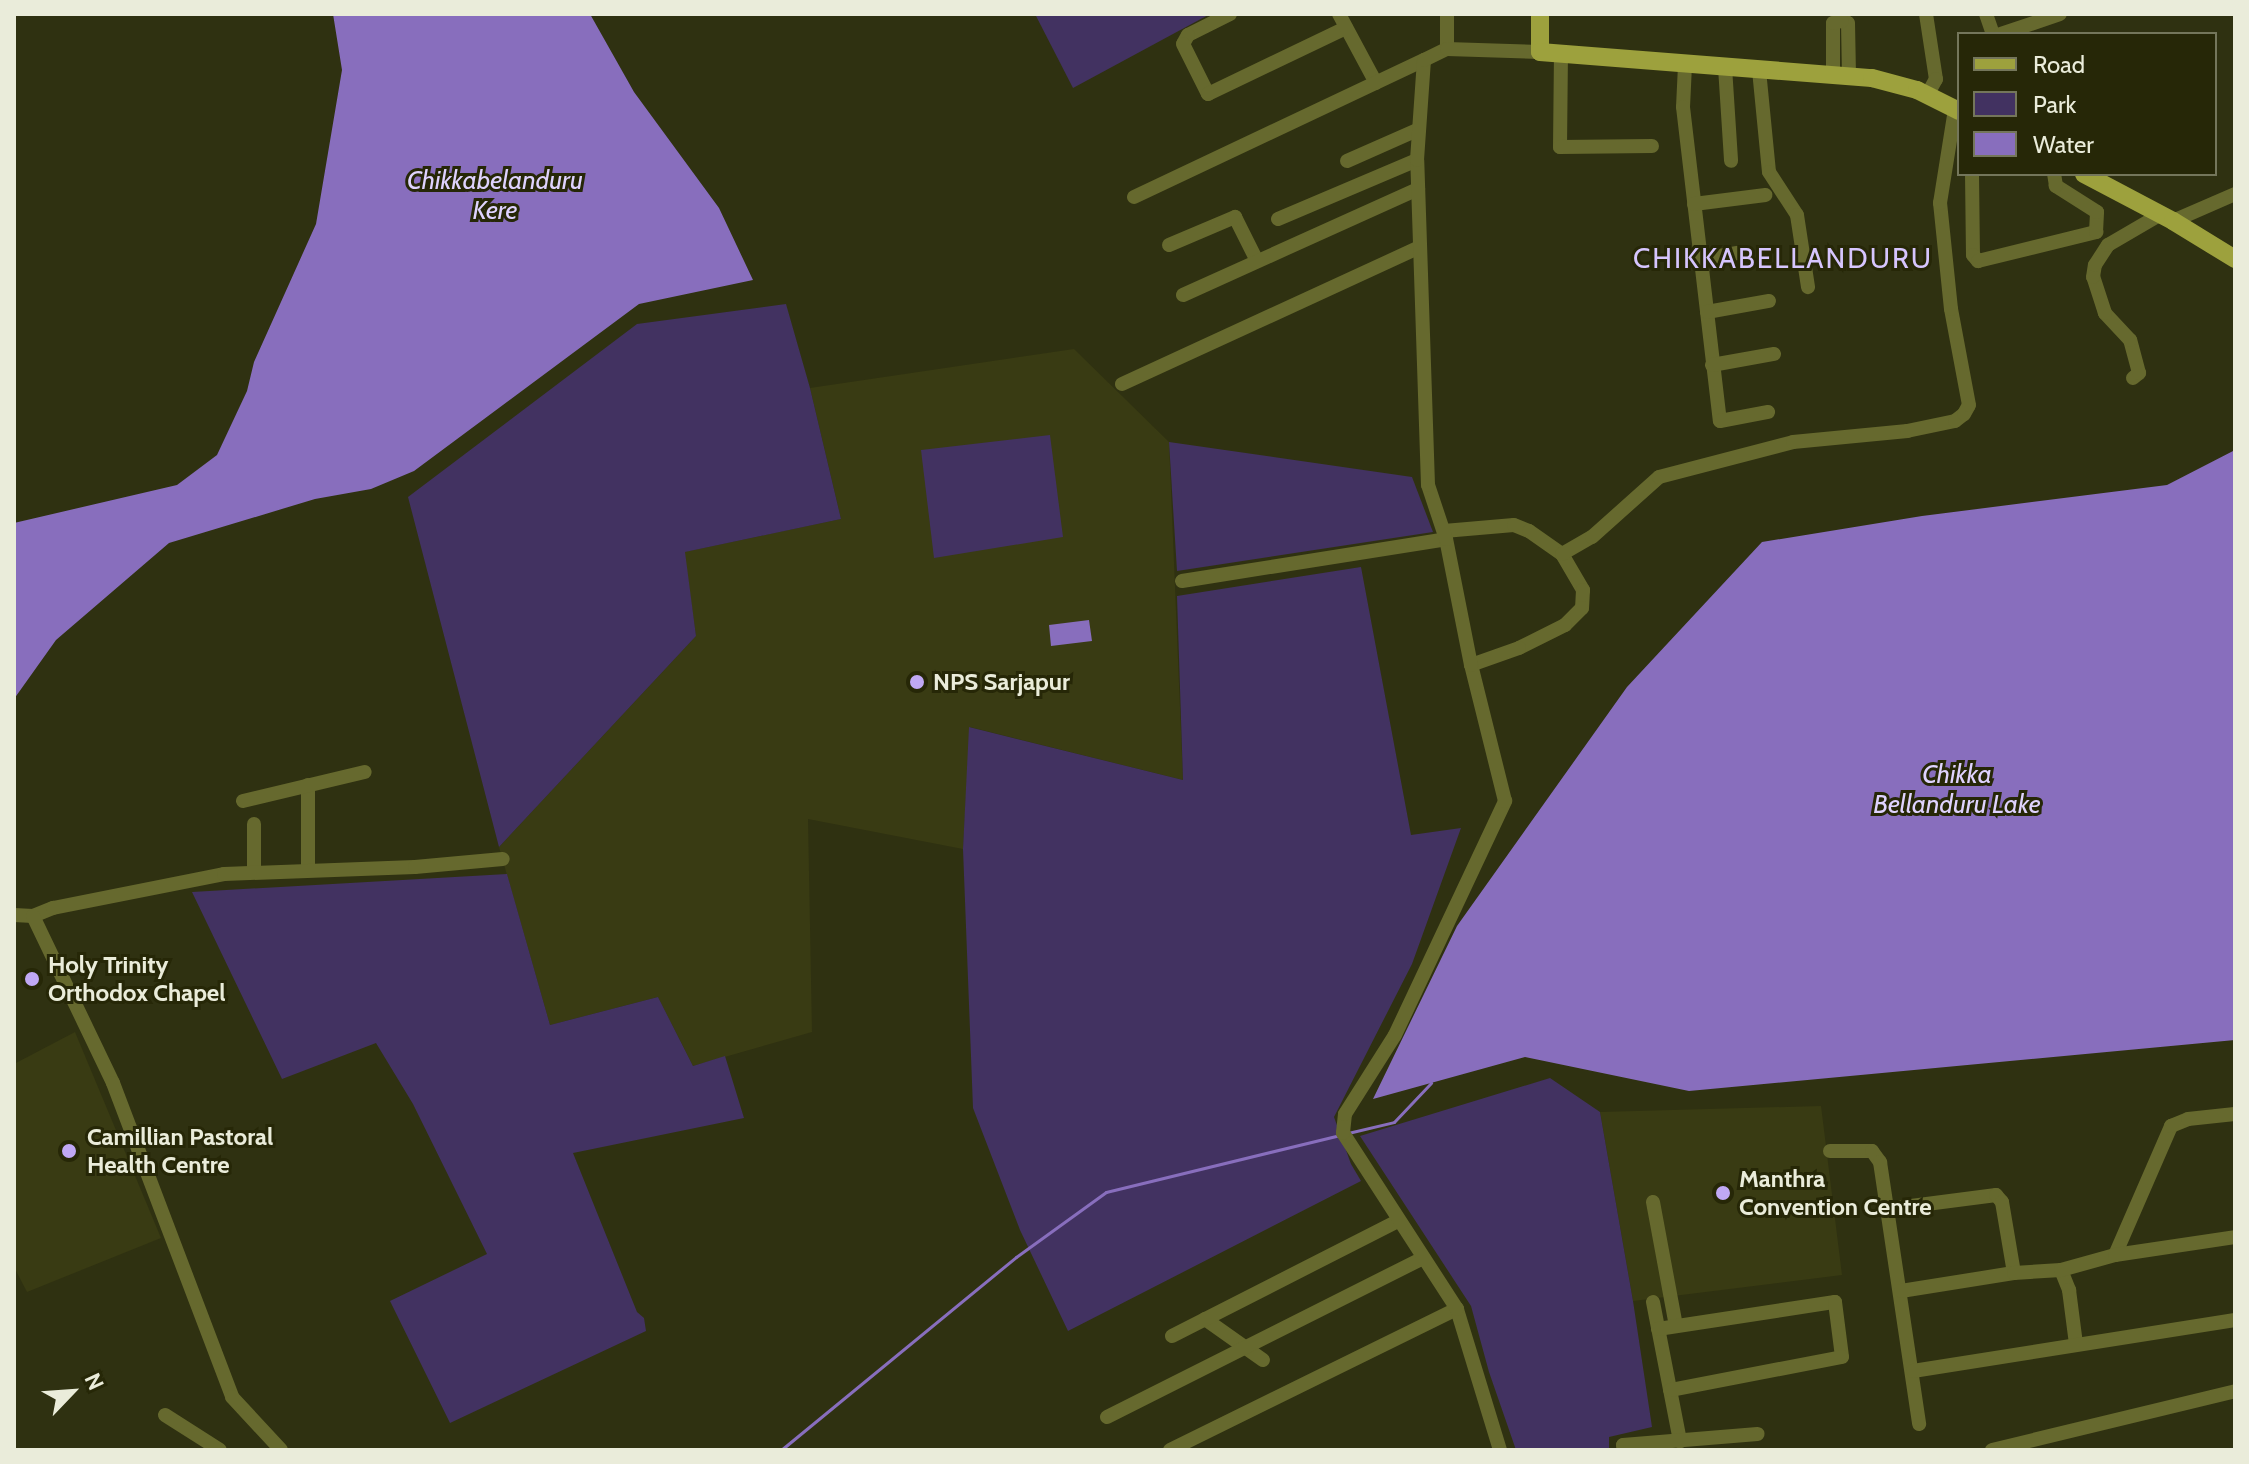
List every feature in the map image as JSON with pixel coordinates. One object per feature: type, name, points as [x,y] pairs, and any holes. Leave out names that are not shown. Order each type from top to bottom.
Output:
[{"type":"main road","points":[[1540,14],[1540,52],[1872,78],[1927,95],[1957,110]]},
{"type":"main road","points":[[2088,176],[2235,259]]},
{"type":"street","points":[[1230,14],[1188,35],[1183,44],[1208,94],[1346,28]]},
{"type":"street","points":[[1339,14],[1376,83]]},
{"type":"street","points":[[1447,14],[1447,49]]},
{"type":"street","points":[[1926,14],[1936,79],[1927,95]]},
{"type":"street","points":[[2007,32],[2060,14]]},
{"type":"street","points":[[1841,74],[1833,23],[1842,17]]},
{"type":"street","points":[[1134,197],[1447,49],[1540,52]]},
{"type":"street","points":[[1561,52],[1560,147],[1652,146]]},
{"type":"street","points":[[1424,60],[1417,160],[1428,485],[1445,535],[1471,665],[1505,801],[1395,1035],[1345,1114],[1343,1133],[1457,1309],[1500,1450]]},
{"type":"street","points":[[1685,65],[1683,107],[1720,421],[1768,412]]},
{"type":"street","points":[[1725,67],[1731,161]]},
{"type":"street","points":[[1759,70],[1769,172],[1797,215],[1808,287]]},
{"type":"street","points":[[1562,554],[1592,537],[1659,477],[1793,442],[1907,431],[1955,421],[1964,414],[1969,405],[1951,309],[1940,203],[1957,110]]},
{"type":"street","points":[[1347,161],[1417,130]]},
{"type":"street","points":[[1278,219],[1417,160]]},
{"type":"street","points":[[1972,176],[1973,255],[1978,261],[2096,232],[2097,212],[2056,186],[2054,176]]},
{"type":"street","points":[[1183,295],[1418,189]]},
{"type":"street","points":[[2133,378],[2139,373],[2130,340],[2105,313],[2093,277],[2095,265],[2108,245],[2167,218],[2235,194]]},
{"type":"street","points":[[1694,204],[1765,195]]},
{"type":"street","points":[[1169,245],[1235,217],[1257,261]]},
{"type":"street","points":[[1122,384],[1420,247]]},
{"type":"street","points":[[1700,259],[1743,252]]},
{"type":"street","points":[[1707,312],[1769,301]]},
{"type":"street","points":[[1712,365],[1774,354]]},
{"type":"street","points":[[1182,581],[1514,525],[1562,554],[1583,590],[1582,608],[1565,625],[1519,648],[1471,665]]},
{"type":"street","points":[[243,801],[365,772]]},
{"type":"street","points":[[308,785],[308,869]]},
{"type":"street","points":[[254,824],[254,872]]},
{"type":"street","points":[[14,915],[33,916],[53,908],[162,886],[254,872],[415,867],[503,859]]},
{"type":"street","points":[[33,916],[113,1083],[232,1397],[281,1450]]},
{"type":"street","points":[[2115,1255],[2171,1126],[2188,1119],[2235,1114]]},
{"type":"street","points":[[1830,1151],[1872,1151],[1880,1162],[1919,1424]]},
{"type":"street","points":[[1888,1209],[1996,1195],[2002,1202],[2014,1273]]},
{"type":"street","points":[[1653,1202],[1676,1326]]},
{"type":"street","points":[[1172,1336],[1398,1221]]},
{"type":"street","points":[[1901,1291],[2014,1273],[2061,1270],[2115,1255],[2235,1237]]},
{"type":"street","points":[[1107,1417],[1423,1258]]},
{"type":"street","points":[[2061,1270],[2069,1290],[2076,1344]]},
{"type":"street","points":[[1653,1302],[1680,1441]]},
{"type":"street","points":[[1658,1329],[1835,1302],[1842,1357],[1670,1390]]},
{"type":"street","points":[[1170,1450],[1457,1309]]},
{"type":"street","points":[[1205,1319],[1263,1360]]},
{"type":"street","points":[[1913,1371],[2235,1320]]},
{"type":"street","points":[[1992,1450],[2235,1391]]},
{"type":"street","points":[[165,1415],[220,1450]]},
{"type":"street","points":[[1624,1450],[1623,1445],[1758,1434]]},
{"type":"shaded area","name":"NPS Sarjapur","points":[[1074,349],[1169,442],[1183,780],[970,727],[963,849],[808,819],[812,1032],[693,1066],[658,997],[550,1025],[499,847],[696,636],[684,552],[841,519],[810,388]]},
{"type":"shaded area","name":"Camillian Pastoral Health Centre","points":[[75,1032],[161,1238],[27,1292],[14,1267],[14,1064]]},
{"type":"shaded area","name":"Manthra Convention Centre","points":[[1821,1106],[1842,1275],[1633,1301],[1600,1112]]},
{"type":"green space","points":[[1035,14],[1210,14],[1073,88]]},
{"type":"green space","points":[[786,304],[810,388],[841,519],[685,552],[696,636],[499,847],[408,497],[637,324]]},
{"type":"green space","points":[[1050,435],[1063,537],[934,558],[921,450]]},
{"type":"green space","points":[[1169,442],[1412,477],[1433,532],[1177,571]]},
{"type":"green space","points":[[1361,567],[1411,835],[1461,828],[1412,964],[1334,1117],[1351,1164],[1361,1181],[1068,1331],[1020,1230],[973,1108],[963,849],[969,727],[1183,780],[1177,596]]},
{"type":"green space","points":[[507,874],[550,1025],[658,997],[693,1066],[725,1056],[744,1118],[573,1153],[637,1312],[644,1318],[646,1331],[450,1423],[390,1301],[487,1254],[413,1104],[376,1043],[282,1079],[192,892]]},
{"type":"green space","points":[[1550,1078],[1600,1112],[1633,1301],[1652,1427],[1609,1437],[1609,1450],[1516,1450],[1489,1372],[1471,1306],[1360,1136]]},
{"type":"water","name":"Chikkabelanduru Kere","points":[[333,14],[590,14],[634,92],[719,208],[753,280],[639,304],[414,471],[371,489],[315,499],[169,543],[56,640],[14,699],[14,523],[177,485],[217,455],[247,391],[254,362],[316,224],[342,70]]},
{"type":"water","name":"Chikka Bellanduru Lake","points":[[2235,450],[2235,1040],[1689,1091],[1525,1057],[1373,1099],[1457,926],[1627,687],[1762,542],[1922,516],[2167,485]]},
{"type":"water","points":[[1089,620],[1092,641],[1051,646],[1049,625]]},
{"type":"waterway","points":[[1348,1133],[1394,1122],[1431,1083]]},
{"type":"waterway","points":[[781,1450],[1016,1257],[1106,1192],[1340,1135]]},
{"type":"place","name":"NPS Sarjapur","points":[[917,682]]},
{"type":"place","name":"Holy Trinity Orthodox Chapel","points":[[32,979]]},
{"type":"place","name":"Camillian Pastoral Health Centre","points":[[69,1151]]},
{"type":"place","name":"Manthra Convention Centre","points":[[1723,1193]]},
{"type":"district","name":"CHIKKABELLANDURU","points":[[1783,258]]}]
